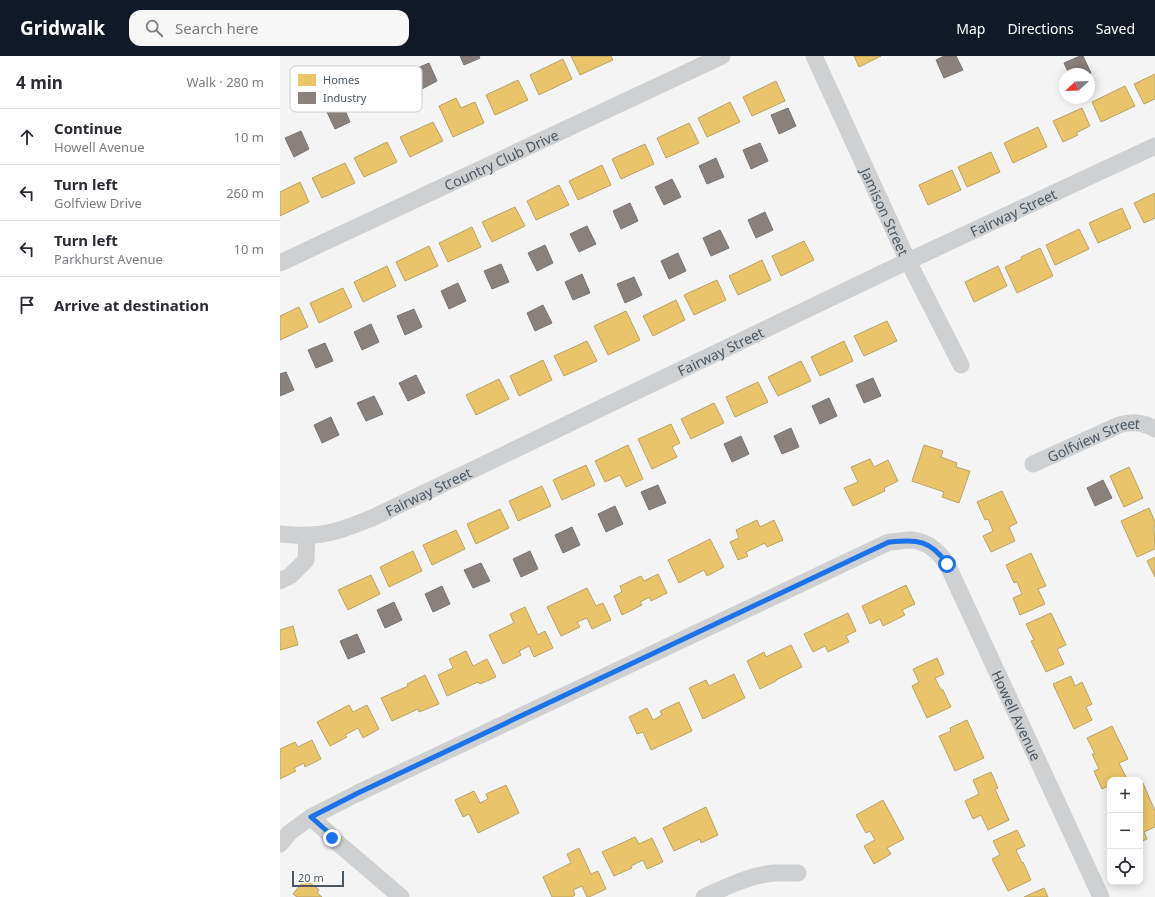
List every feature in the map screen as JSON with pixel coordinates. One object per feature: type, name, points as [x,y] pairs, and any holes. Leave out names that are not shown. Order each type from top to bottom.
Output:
[{"type":"street","name":"Country Club Drive","points":[[280,264],[722,56]]},
{"type":"street","name":"Jamison Street","points":[[814,56],[908,261],[960,365]]},
{"type":"street","name":"Fairway Street","points":[[280,534],[325,534],[341,530],[372,518],[908,261],[1155,146]]},
{"type":"street","name":"Golfview Street","points":[[1033,464],[1119,425],[1136,422],[1155,429]]},
{"type":"street","points":[[280,581],[290,576],[306,560],[307,535]]},
{"type":"street","name":"Howell Avenue","points":[[311,817],[358,793],[889,542],[912,540],[929,545],[940,554],[947,564],[1101,897]]},
{"type":"street","points":[[283,837],[311,817],[328,832],[332,838],[401,897]]},
{"type":"street","points":[[704,897],[752,877],[772,874],[798,873]]},
{"type":"building: Homes","points":[[571,56],[611,56],[613,60],[580,75]]},
{"type":"building: Homes","points":[[854,56],[881,56],[859,67]]},
{"type":"building: Homes","points":[[563,59],[572,79],[539,95],[530,75]]},
{"type":"building: Homes","points":[[1155,74],[1155,99],[1144,104],[1134,84]]},
{"type":"building: Homes","points":[[518,80],[528,100],[495,115],[486,95]]},
{"type":"building: Homes","points":[[776,81],[785,101],[752,116],[743,97]]},
{"type":"building: Homes","points":[[1125,86],[1135,106],[1101,122],[1093,104],[1095,104],[1095,101]]},
{"type":"building: Homes","points":[[456,98],[461,108],[475,102],[484,123],[453,137],[439,106]]},
{"type":"building: Homes","points":[[730,102],[740,122],[707,137],[698,118]]},
{"type":"building: Homes","points":[[1082,108],[1090,126],[1076,133],[1078,135],[1063,142],[1053,121]]},
{"type":"building: Homes","points":[[433,122],[443,141],[410,157],[400,137]]},
{"type":"building: Homes","points":[[689,123],[699,143],[666,158],[657,138]]},
{"type":"building: Homes","points":[[1038,127],[1047,147],[1013,163],[1004,143]]},
{"type":"building: Homes","points":[[387,142],[397,162],[364,177],[354,158]]},
{"type":"building: Homes","points":[[645,144],[654,164],[621,179],[612,159]]},
{"type":"building: Homes","points":[[991,152],[1000,172],[967,187],[958,167]]},
{"type":"building: Homes","points":[[345,163],[355,183],[322,198],[312,178]]},
{"type":"building: Homes","points":[[602,165],[611,185],[578,200],[569,181]]},
{"type":"building: Homes","points":[[952,170],[961,190],[928,205],[919,185]]},
{"type":"building: Homes","points":[[300,182],[309,202],[280,216],[280,192]]},
{"type":"building: Homes","points":[[559,185],[569,205],[536,220],[527,201]]},
{"type":"building: Homes","points":[[1155,193],[1155,218],[1144,223],[1134,203]]},
{"type":"building: Homes","points":[[515,207],[525,226],[492,242],[482,222]]},
{"type":"building: Homes","points":[[1122,208],[1131,228],[1098,243],[1089,223]]},
{"type":"building: Homes","points":[[472,227],[481,247],[448,262],[439,243]]},
{"type":"building: Homes","points":[[1079,229],[1089,249],[1055,265],[1046,245]]},
{"type":"building: Homes","points":[[804,241],[814,260],[781,276],[772,256]]},
{"type":"building: Homes","points":[[429,246],[438,266],[405,281],[396,262]]},
{"type":"building: Homes","points":[[1040,248],[1053,276],[1017,293],[1005,267]]},
{"type":"building: Homes","points":[[762,260],[771,280],[738,295],[729,276]]},
{"type":"building: Homes","points":[[387,266],[396,286],[363,302],[354,282]]},
{"type":"building: Homes","points":[[998,266],[1007,286],[974,302],[965,282]]},
{"type":"building: Homes","points":[[717,280],[726,300],[694,315],[684,295]]},
{"type":"building: Homes","points":[[343,288],[352,307],[319,323],[310,303]]},
{"type":"building: Homes","points":[[676,300],[685,320],[653,336],[643,316]]},
{"type":"building: Homes","points":[[299,307],[308,327],[280,340],[280,316]]},
{"type":"building: Homes","points":[[626,311],[640,340],[608,355],[594,326]]},
{"type":"building: Homes","points":[[887,321],[897,341],[864,356],[854,336]]},
{"type":"building: Homes","points":[[587,341],[597,361],[564,376],[554,356]]},
{"type":"building: Homes","points":[[844,341],[853,361],[820,376],[811,357]]},
{"type":"building: Homes","points":[[543,360],[552,380],[519,396],[510,376]]},
{"type":"building: Homes","points":[[801,361],[811,381],[778,396],[768,377]]},
{"type":"building: Homes","points":[[499,379],[509,399],[476,415],[466,395]]},
{"type":"building: Homes","points":[[758,382],[768,402],[735,417],[726,397]]},
{"type":"building: Homes","points":[[714,403],[724,423],[691,439],[681,419]]},
{"type":"building: Homes","points":[[671,424],[680,443],[672,447],[677,457],[652,469],[638,439]]},
{"type":"building: Homes","points":[[628,445],[643,479],[626,487],[620,475],[605,482],[595,461]]},
{"type":"building: Homes","points":[[924,445],[943,451],[941,457],[957,463],[956,467],[970,471],[959,503],[942,497],[944,492],[912,481]]},
{"type":"building: Homes","points":[[870,459],[874,467],[888,460],[898,481],[884,488],[885,491],[853,506],[844,488],[858,482],[851,467]]},
{"type":"building: Homes","points":[[586,465],[595,485],[562,500],[553,480]]},
{"type":"building: Homes","points":[[1129,467],[1143,498],[1124,507],[1110,476]]},
{"type":"building: Homes","points":[[542,486],[551,506],[518,521],[509,501]]},
{"type":"building: Homes","points":[[1002,491],[1017,523],[1009,527],[1015,541],[991,552],[983,536],[993,531],[988,519],[985,520],[977,502]]},
{"type":"building: Homes","points":[[1149,508],[1155,522],[1155,549],[1137,557],[1121,521]]},
{"type":"building: Homes","points":[[500,509],[509,528],[476,544],[467,524]]},
{"type":"building: Homes","points":[[757,520],[760,527],[774,520],[783,540],[767,547],[765,543],[746,552],[748,556],[738,560],[730,542],[739,538],[736,530]]},
{"type":"building: Homes","points":[[456,530],[465,549],[432,565],[423,545]]},
{"type":"building: Homes","points":[[710,539],[724,567],[707,576],[704,570],[679,583],[668,560]]},
{"type":"building: Homes","points":[[413,551],[422,571],[389,587],[380,567]]},
{"type":"building: Homes","points":[[1031,553],[1046,586],[1038,589],[1045,604],[1020,615],[1013,598],[1022,594],[1017,582],[1014,583],[1006,565]]},
{"type":"building: Homes","points":[[1155,557],[1155,577],[1147,561]]},
{"type":"building: Homes","points":[[658,574],[667,593],[651,601],[650,597],[640,602],[642,605],[622,615],[614,596],[622,592],[620,586],[641,576],[644,581]]},
{"type":"building: Homes","points":[[371,575],[380,594],[348,610],[338,590]]},
{"type":"building: Homes","points":[[906,585],[915,604],[902,610],[905,615],[883,626],[880,619],[870,624],[862,606]]},
{"type":"building: Homes","points":[[587,588],[596,606],[603,603],[611,620],[592,629],[587,618],[577,622],[580,627],[561,636],[547,607]]},
{"type":"building: Homes","points":[[525,607],[538,635],[545,631],[553,648],[534,657],[529,646],[519,651],[521,655],[503,664],[489,635],[514,623],[510,614]]},
{"type":"building: Homes","points":[[848,613],[856,631],[846,636],[849,642],[828,652],[825,646],[813,652],[804,634]]},
{"type":"building: Homes","points":[[1051,613],[1066,645],[1057,649],[1064,664],[1046,672],[1031,641],[1034,640],[1026,624]]},
{"type":"building: Homes","points":[[293,626],[298,645],[280,650],[280,630]]},
{"type":"building: Homes","points":[[791,645],[802,667],[760,689],[747,661],[764,652],[766,657]]},
{"type":"building: Homes","points":[[466,651],[473,666],[487,659],[496,677],[480,684],[478,682],[447,696],[438,675],[453,668],[449,659]]},
{"type":"building: Homes","points":[[937,658],[944,674],[935,678],[941,690],[943,690],[951,707],[927,718],[912,686],[919,682],[913,669]]},
{"type":"building: Homes","points":[[734,674],[745,698],[703,719],[689,688],[706,680],[709,686]]},
{"type":"building: Homes","points":[[425,675],[439,704],[419,712],[418,709],[392,721],[381,698],[408,686],[407,684]]},
{"type":"building: Homes","points":[[1071,676],[1075,686],[1082,682],[1092,704],[1086,707],[1092,720],[1074,729],[1053,684]]},
{"type":"building: Homes","points":[[679,702],[692,731],[651,750],[643,732],[637,734],[629,717],[647,708],[653,720],[662,715],[660,711]]},
{"type":"building: Homes","points":[[349,705],[353,712],[367,705],[379,729],[363,738],[358,728],[345,735],[347,737],[330,746],[317,722]]},
{"type":"building: Homes","points":[[967,720],[984,758],[955,771],[939,736],[951,731],[950,728]]},
{"type":"building: Homes","points":[[1112,726],[1128,759],[1119,763],[1126,777],[1107,777],[1107,786],[1102,789],[1094,771],[1099,769],[1092,754],[1095,754],[1087,738]]},
{"type":"building: Homes","points":[[312,740],[321,759],[305,767],[304,763],[294,768],[296,771],[280,779],[280,749],[295,742],[298,747]]},
{"type":"building: Homes","points":[[991,772],[998,788],[995,789],[1009,820],[988,830],[981,815],[973,819],[965,801],[979,794],[973,780]]},
{"type":"building: Homes","points":[[1143,783],[1155,811],[1155,827],[1144,832],[1147,839],[1143,841]]},
{"type":"building: Homes","points":[[506,785],[519,813],[478,833],[469,814],[463,817],[455,800],[474,791],[480,803],[488,799],[486,794]]},
{"type":"building: Homes","points":[[883,800],[904,839],[887,848],[891,854],[874,864],[864,846],[875,840],[870,831],[866,833],[856,815]]},
{"type":"building: Homes","points":[[706,807],[718,835],[701,843],[700,839],[674,851],[663,828]]},
{"type":"building: Homes","points":[[1017,830],[1025,846],[1016,850],[1031,880],[1008,891],[992,859],[1000,855],[993,841]]},
{"type":"building: Homes","points":[[635,837],[639,844],[652,838],[663,862],[647,869],[643,860],[631,866],[632,868],[614,876],[602,852]]},
{"type":"building: Homes","points":[[579,848],[591,874],[598,871],[606,889],[587,897],[582,886],[573,890],[575,895],[572,897],[552,897],[543,877],[571,863],[567,854]]},
{"type":"building: Homes","points":[[305,879],[319,890],[317,893],[322,897],[297,897],[293,894]]},
{"type":"building: Homes","points":[[1044,888],[1048,897],[1024,897]]},
{"type":"building: Industry","points":[[460,56],[479,56],[480,58],[464,65]]},
{"type":"building: Industry","points":[[944,56],[956,56],[963,70],[944,78],[936,60]]},
{"type":"building: Industry","points":[[1083,56],[1089,68],[1066,68],[1064,63]]},
{"type":"building: Industry","points":[[429,63],[437,81],[422,89],[422,66]]},
{"type":"building: Industry","points":[[788,108],[796,126],[779,134],[771,115]]},
{"type":"building: Industry","points":[[327,112],[346,112],[350,122],[335,129]]},
{"type":"building: Industry","points":[[301,131],[309,149],[294,157],[285,138]]},
{"type":"building: Industry","points":[[760,143],[768,161],[751,169],[743,150]]},
{"type":"building: Industry","points":[[716,158],[724,177],[707,184],[699,166]]},
{"type":"building: Industry","points":[[672,179],[681,197],[664,205],[655,187]]},
{"type":"building: Industry","points":[[630,203],[638,221],[621,229],[613,211]]},
{"type":"building: Industry","points":[[765,212],[773,230],[756,238],[748,220]]},
{"type":"building: Industry","points":[[587,226],[596,244],[579,252],[570,234]]},
{"type":"building: Industry","points":[[720,230],[729,248],[711,256],[703,238]]},
{"type":"building: Industry","points":[[545,245],[553,263],[537,271],[528,253]]},
{"type":"building: Industry","points":[[678,253],[686,271],[669,279],[661,261]]},
{"type":"building: Industry","points":[[501,264],[509,282],[492,289],[484,271]]},
{"type":"building: Industry","points":[[582,274],[590,293],[573,300],[565,282]]},
{"type":"building: Industry","points":[[634,277],[642,295],[625,303],[617,284]]},
{"type":"building: Industry","points":[[458,283],[466,301],[449,309],[441,291]]},
{"type":"building: Industry","points":[[543,305],[552,323],[535,331],[527,313]]},
{"type":"building: Industry","points":[[414,309],[422,327],[405,335],[397,316]]},
{"type":"building: Industry","points":[[371,324],[379,342],[362,350],[354,332]]},
{"type":"building: Industry","points":[[325,343],[333,361],[316,368],[308,350]]},
{"type":"building: Industry","points":[[286,372],[294,390],[280,396],[280,374]]},
{"type":"building: Industry","points":[[416,375],[425,393],[408,401],[399,383]]},
{"type":"building: Industry","points":[[873,378],[881,396],[864,403],[856,385]]},
{"type":"building: Industry","points":[[374,396],[383,414],[366,421],[357,403]]},
{"type":"building: Industry","points":[[829,398],[837,416],[820,424],[812,406]]},
{"type":"building: Industry","points":[[331,417],[339,435],[322,443],[314,425]]},
{"type":"building: Industry","points":[[791,428],[799,447],[782,454],[774,436]]},
{"type":"building: Industry","points":[[741,436],[749,454],[732,462],[724,444]]},
{"type":"building: Industry","points":[[1103,480],[1112,498],[1095,506],[1087,488]]},
{"type":"building: Industry","points":[[658,485],[666,503],[649,510],[641,492]]},
{"type":"building: Industry","points":[[615,506],[623,524],[606,532],[598,514]]},
{"type":"building: Industry","points":[[572,527],[580,545],[563,553],[555,535]]},
{"type":"building: Industry","points":[[530,551],[538,569],[521,577],[513,559]]},
{"type":"building: Industry","points":[[481,563],[490,581],[473,588],[464,570]]},
{"type":"building: Industry","points":[[442,586],[450,604],[433,612],[425,594]]},
{"type":"building: Industry","points":[[394,602],[402,620],[385,628],[377,610]]},
{"type":"building: Industry","points":[[357,634],[365,652],[348,659],[340,641]]},
{"type":"route","points":[[332,838],[328,832],[311,817],[358,793],[889,542],[912,540],[929,545],[940,554],[947,564]]}]
